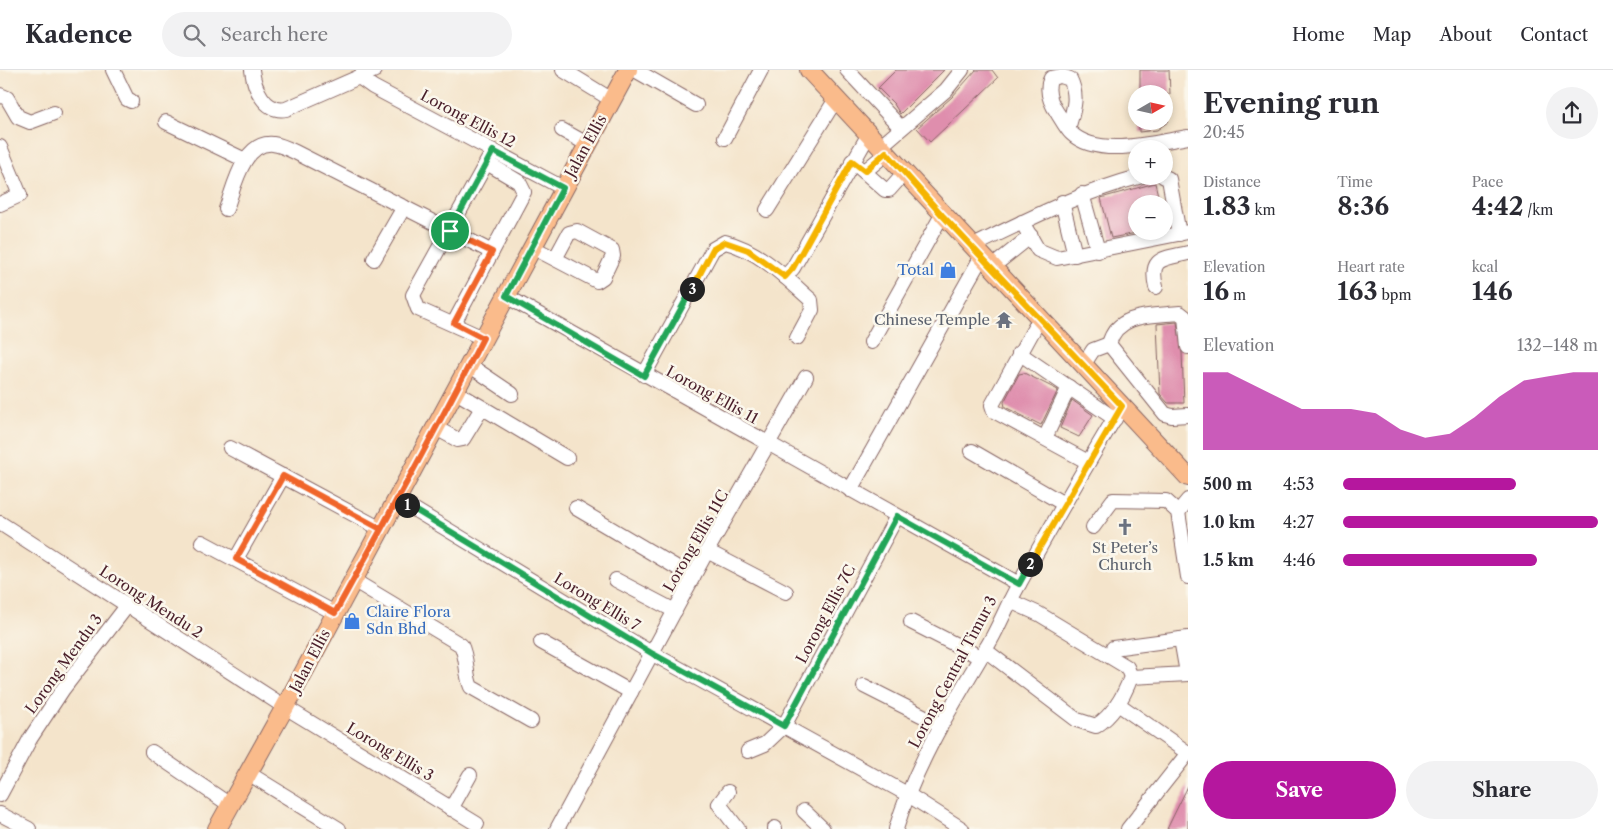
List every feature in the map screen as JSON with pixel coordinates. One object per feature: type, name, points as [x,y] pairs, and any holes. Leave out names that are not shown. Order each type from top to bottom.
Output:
[{"type":"main road","name":"Jalan Ellis","points":[[217,829],[456,392],[563,188],[628,70]]},
{"type":"main road","points":[[809,70],[905,172],[942,215],[1084,364],[1119,412],[1188,477]]},
{"type":"main road","points":[[1164,453],[1188,460]]},
{"type":"street","points":[[113,70],[127,99],[131,101]]},
{"type":"street","points":[[252,70],[261,96],[270,108],[276,111],[286,109],[375,70]]},
{"type":"street","points":[[563,70],[612,100]]},
{"type":"street","points":[[725,138],[761,70]]},
{"type":"street","points":[[847,70],[901,128]]},
{"type":"street","points":[[785,277],[793,268],[852,161],[901,128],[946,90],[962,70]]},
{"type":"street","points":[[644,72],[696,105]]},
{"type":"street","name":"Lorong Ellis 12","points":[[359,77],[490,157],[563,188]]},
{"type":"street","points":[[0,95],[7,98],[18,117],[30,122],[54,113]]},
{"type":"street","points":[[766,210],[836,99]]},
{"type":"street","points":[[166,122],[245,160]]},
{"type":"street","points":[[1068,129],[1072,134],[1090,144],[1111,148],[1188,137]]},
{"type":"street","points":[[562,130],[587,144]]},
{"type":"street","points":[[226,209],[245,160],[259,146],[273,144],[296,152],[492,252]]},
{"type":"street","points":[[865,171],[879,144]]},
{"type":"street","points":[[0,146],[20,195],[0,204]]},
{"type":"street","points":[[454,323],[524,192],[520,182],[490,157],[413,295],[418,309],[454,323],[483,338]]},
{"type":"street","points":[[852,161],[885,190],[889,190],[905,172]]},
{"type":"street","points":[[850,490],[982,256],[1022,222],[1082,194],[1128,180]]},
{"type":"street","points":[[1022,222],[1038,250],[1057,258],[1098,250],[1183,226],[1172,185]]},
{"type":"street","points":[[1082,194],[1098,250]]},
{"type":"street","points":[[1062,202],[1075,255]]},
{"type":"street","points":[[374,259],[404,207]]},
{"type":"street","points":[[871,342],[942,215]]},
{"type":"street","points":[[982,256],[1030,236]]},
{"type":"street","points":[[644,376],[713,249],[725,242],[748,250],[785,277],[812,300],[812,310],[797,338]]},
{"type":"street","points":[[532,247],[555,259]]},
{"type":"street","points":[[1156,287],[1152,272],[1155,264],[1162,259],[1188,253]]},
{"type":"street","name":"Lorong Ellis 11","points":[[506,296],[644,376],[1019,584]]},
{"type":"street","points":[[1109,344],[1112,332],[1132,318],[1180,313],[1186,317],[1188,347]]},
{"type":"street","points":[[1040,318],[1019,352],[992,405],[994,411],[1088,462]]},
{"type":"street","points":[[1084,364],[1093,350],[1109,344]]},
{"type":"street","points":[[1109,344],[1165,414],[1172,416],[1188,415]]},
{"type":"street","points":[[1019,352],[1070,387],[1119,412]]},
{"type":"street","points":[[469,365],[512,394]]},
{"type":"street","name":"Lorong Ellis 11C","points":[[557,829],[707,551],[806,377]]},
{"type":"street","points":[[1045,438],[1070,387]]},
{"type":"street","points":[[456,392],[567,458]]},
{"type":"street","points":[[436,428],[458,440],[463,439],[482,408]]},
{"type":"street","name":"Lorong Central Timur 3","points":[[896,829],[908,794],[941,725],[1064,504],[1119,412]]},
{"type":"street","points":[[230,448],[381,529]]},
{"type":"street","points":[[972,451],[1064,504]]},
{"type":"street","points":[[236,559],[283,476]]},
{"type":"street","name":"Lorong Ellis 7","points":[[397,499],[653,654],[908,794],[962,829]]},
{"type":"street","points":[[1093,528],[1113,500],[1166,501],[1178,512],[1185,541],[1188,577]]},
{"type":"street","points":[[1178,512],[1188,500]]},
{"type":"street","points":[[576,508],[693,577]]},
{"type":"street","name":"Lorong Ellis 7C","points":[[748,752],[765,744],[784,726],[897,516]]},
{"type":"street","name":"Lorong Mendu 2","points":[[0,523],[285,707]]},
{"type":"street","points":[[202,542],[335,613]]},
{"type":"street","points":[[707,551],[786,592]]},
{"type":"street","points":[[353,580],[461,645],[465,653],[468,681],[471,687],[531,721]]},
{"type":"street","points":[[616,580],[675,611]]},
{"type":"street","points":[[911,622],[982,654],[1077,720],[1096,726],[1118,704],[1131,677],[1127,668],[1039,614],[1010,601]]},
{"type":"street","name":"Lorong Mendu 3","points":[[0,795],[30,739],[63,689],[127,606]]},
{"type":"street","points":[[1113,648],[1184,639],[1187,674],[1131,677]]},
{"type":"street","points":[[541,642],[631,692]]},
{"type":"street","points":[[864,686],[941,725]]},
{"type":"street","points":[[1118,704],[1188,753],[1128,829]]},
{"type":"street","name":"Lorong Ellis 3","points":[[285,707],[477,824]]},
{"type":"street","points":[[152,752],[230,805]]},
{"type":"street","points":[[248,773],[339,829]]},
{"type":"street","points":[[450,809],[470,775]]},
{"type":"street","points":[[728,792],[719,804],[738,829]]},
{"type":"street","points":[[804,810],[823,829]]},
{"type":"street","points":[[0,814],[30,829]]},
{"type":"building","points":[[896,70],[944,70],[900,114],[894,104],[878,88]]},
{"type":"building","points":[[976,70],[992,70],[998,78],[930,142],[917,128],[952,97]]},
{"type":"building","points":[[1140,70],[1169,70],[1170,85],[1140,85]]},
{"type":"building","points":[[1139,130],[1157,130],[1139,132]]},
{"type":"building","points":[[1148,185],[1155,185],[1158,195],[1128,195],[1128,235],[1111,238],[1101,198]]},
{"type":"building","points":[[1177,322],[1182,353],[1184,403],[1168,403],[1160,394],[1157,324]]},
{"type":"building","points":[[1024,373],[1058,390],[1041,425],[1005,407],[1004,402],[1019,374]]},
{"type":"building","points":[[1072,400],[1093,415],[1079,437],[1060,428]]},
{"type":"building","points":[[1188,786],[1188,829],[1167,829]]},
{"type":"place","name":"Total","points":[[948,270]]},
{"type":"place","name":"Chinese Temple","points":[[1004,320]]},
{"type":"place","name":"St Peter’s Church","points":[[1125,527]]},
{"type":"place","name":"Claire Flora Sdn Bhd","points":[[352,621]]},
{"type":"route","points":[[450,231],[492,252],[454,323],[483,338],[456,392],[397,499],[381,529],[335,613],[236,559],[283,476],[381,529],[397,499],[653,654],[784,726],[897,516],[1019,584],[1122,406],[942,215],[886,152],[865,171],[852,161],[793,268],[785,277],[748,250],[736,245],[725,242],[713,249],[644,376],[506,296],[563,188],[493,151],[450,231]]}]
